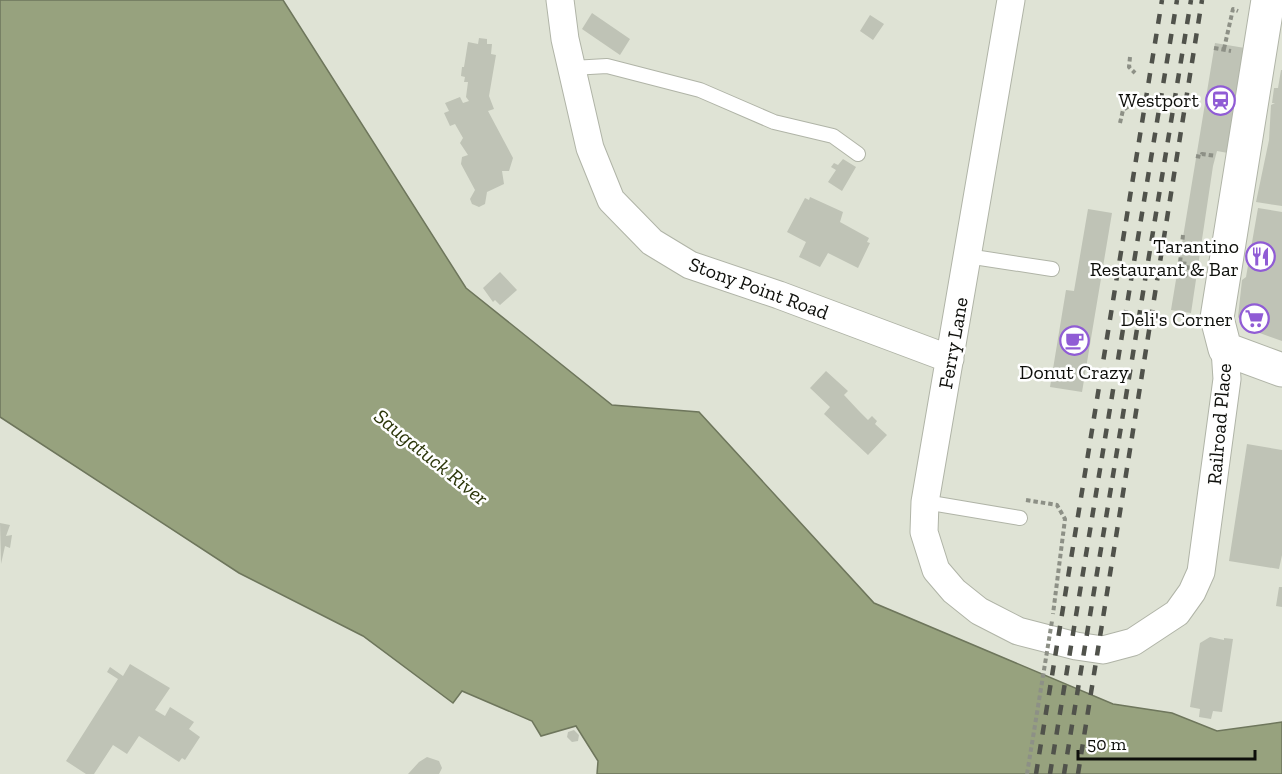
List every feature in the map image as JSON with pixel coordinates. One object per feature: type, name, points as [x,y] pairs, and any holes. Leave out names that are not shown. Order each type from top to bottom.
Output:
[{"type":"street","name":"Stony Point Road","points":[[560,0],[590,148],[611,200],[652,242],[690,265],[779,295],[950,360]]},
{"type":"street","name":"Ferry Lane","points":[[1011,0],[925,502],[926,545],[930,558],[943,580],[979,611],[1005,626],[1041,628]]},
{"type":"street","name":"Railroad Place","points":[[1041,628],[1090,648],[1113,649],[1133,642],[1158,628],[1177,613],[1197,583],[1204,558],[1227,379],[1225,349],[1217,318],[1218,303],[1268,0]]},
{"type":"street","points":[[1225,349],[1282,370]]},
{"type":"lane","points":[[572,68],[607,66],[700,90],[774,122],[833,136],[858,154]]},
{"type":"lane","points":[[968,256],[1052,269]]},
{"type":"lane","points":[[925,502],[1020,518]]},
{"type":"path","points":[[1214,48],[1236,52]]},
{"type":"path","points":[[1130,57],[1129,68],[1135,73]]},
{"type":"path","points":[[1120,123],[1123,110],[1129,106]]},
{"type":"path","points":[[1196,156],[1208,155]]},
{"type":"path","points":[[1183,235],[1180,263],[1188,264],[1185,278]]},
{"type":"path","points":[[1023,500],[1057,505],[1065,519],[1041,628],[1027,774]]},
{"type":"water","name":"Saugatuck River","points":[[0,0],[283,0],[466,288],[612,405],[699,412],[874,603],[1113,704],[1172,713],[1217,731],[1282,722],[1282,774],[597,774],[598,761],[576,726],[541,736],[532,721],[462,691],[453,703],[363,636],[239,573],[0,417]]},
{"type":"building","points":[[592,13],[630,39],[620,55],[582,29]]},
{"type":"building","points":[[870,15],[884,24],[873,40],[860,31]]},
{"type":"building","points":[[479,38],[487,39],[487,44],[492,44],[491,54],[496,55],[489,96],[494,109],[488,111],[513,158],[509,171],[502,171],[504,184],[487,192],[485,204],[479,207],[472,204],[470,199],[475,190],[461,164],[462,157],[468,155],[460,143],[463,138],[455,124],[450,126],[444,113],[449,111],[445,103],[460,97],[463,103],[469,101],[466,97],[468,82],[464,82],[465,77],[461,76],[462,67],[464,67],[468,42],[478,44]]},
{"type":"building","points":[[1215,43],[1245,48],[1228,153],[1217,151],[1213,166],[1191,313],[1171,310]]},
{"type":"building","points":[[1281,70],[1282,206],[1256,202],[1269,140],[1271,105],[1275,103],[1272,103],[1274,88],[1278,88]]},
{"type":"building","points":[[843,159],[856,167],[842,191],[828,182],[836,170],[831,167],[834,163],[838,165]]},
{"type":"building","points":[[810,197],[843,212],[840,222],[869,238],[867,242],[870,243],[858,268],[828,253],[820,267],[799,257],[806,242],[787,232],[805,198],[809,200]]},
{"type":"building","points":[[1258,208],[1282,212],[1282,341],[1246,328],[1238,317],[1242,280],[1246,277]]},
{"type":"building","name":"Donut Crazy","points":[[1088,209],[1112,213],[1082,392],[1050,387],[1066,290],[1074,291]]},
{"type":"building","points":[[500,272],[517,290],[500,305],[495,300],[493,302],[483,288]]},
{"type":"building","points":[[826,371],[848,391],[844,395],[859,411],[868,420],[872,416],[877,421],[875,424],[887,435],[868,455],[824,414],[830,407],[810,388]]},
{"type":"building","points":[[1247,444],[1282,450],[1282,555],[1279,569],[1229,561]]},
{"type":"building","points":[[0,523],[10,525],[6,536],[12,535],[10,548],[5,546],[1,564]]},
{"type":"building","points":[[1279,587],[1282,587],[1282,607],[1276,606]]},
{"type":"building","points":[[1210,637],[1233,639],[1222,712],[1213,711],[1211,719],[1199,717],[1200,709],[1190,707],[1200,643]]},
{"type":"building","points":[[130,664],[170,688],[155,710],[165,716],[170,707],[194,722],[189,729],[200,737],[185,760],[182,758],[179,762],[139,736],[127,754],[113,745],[94,774],[86,774],[66,761],[118,679],[107,672],[110,667],[123,676]]},
{"type":"building","points":[[574,730],[579,735],[578,741],[572,742],[567,737],[568,732]]},
{"type":"building","points":[[427,757],[439,761],[442,768],[439,774],[408,774],[419,762]]},
{"type":"railway","points":[[1036,774],[1162,0]]},
{"type":"railway","points":[[1050,774],[1177,0]]},
{"type":"railway","points":[[1064,774],[1191,0]]},
{"type":"railway","points":[[1078,774],[1202,0]]},
{"type":"place","name":"Westport","points":[[1220,100]]},
{"type":"place","name":"Tarantino Restaurant & Bar","points":[[1260,257]]},
{"type":"place","name":"Deli's Corner","points":[[1254,319]]},
{"type":"place","name":"Donut Crazy","points":[[1074,341]]}]
